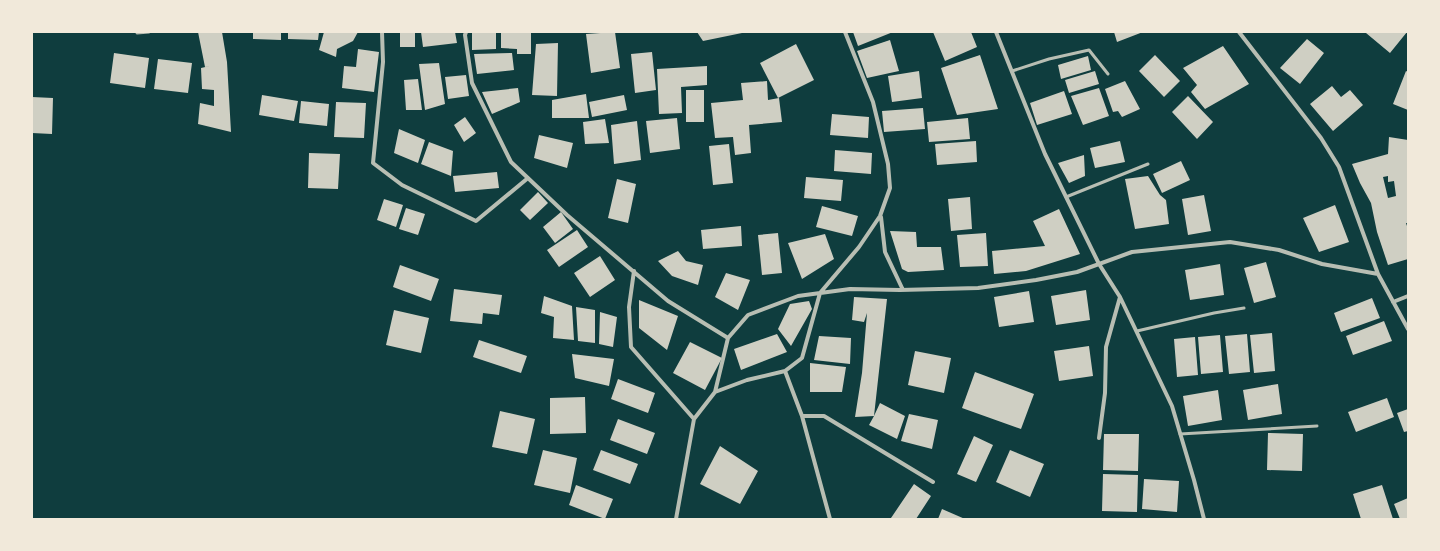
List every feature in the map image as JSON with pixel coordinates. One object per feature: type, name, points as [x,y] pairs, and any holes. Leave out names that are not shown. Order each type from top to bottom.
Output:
[{"type":"street","points":[[382,32],[383,62],[373,163],[402,185],[476,221],[528,178]]},
{"type":"street","points":[[466,32],[465,35],[472,83],[511,162],[567,215],[668,301],[728,338]]},
{"type":"street","points":[[715,392],[747,380],[785,371],[802,358],[820,293],[859,247],[880,216],[890,188],[888,164],[872,102],[845,32]]},
{"type":"street","points":[[996,32],[1045,154],[1099,264],[1120,297],[1172,406],[1204,519]]},
{"type":"street","points":[[1239,32],[1321,138],[1339,167],[1378,274],[1408,329]]},
{"type":"street","points":[[880,216],[885,252],[903,290]]},
{"type":"street","points":[[676,519],[694,419],[715,392],[728,338],[748,315],[798,296],[850,289],[903,290],[978,288],[1029,281],[1077,272],[1132,252],[1230,242],[1279,250],[1322,264],[1378,274]]},
{"type":"street","points":[[634,272],[629,307],[631,347],[694,419]]},
{"type":"street","points":[[1393,302],[1408,296]]},
{"type":"street","points":[[1099,438],[1105,393],[1106,347],[1120,297]]},
{"type":"street","points":[[785,371],[802,416],[830,519]]},
{"type":"street","points":[[802,416],[824,416],[933,482]]},
{"type":"lane","points":[[137,34],[149,32]]},
{"type":"lane","points":[[1012,71],[1049,59],[1088,50],[1108,74]]},
{"type":"lane","points":[[1066,197],[1148,164]]},
{"type":"lane","points":[[1137,332],[1214,313],[1244,308]]},
{"type":"lane","points":[[1180,434],[1317,426]]},
{"type":"building","points":[[198,32],[222,32],[227,62],[231,132],[198,124],[200,103],[214,106],[214,90],[202,89],[201,68],[214,65],[205,67]]},
{"type":"building","points":[[253,32],[281,32],[281,40],[253,39]]},
{"type":"building","points":[[288,32],[319,32],[318,40],[288,39]]},
{"type":"building","points":[[324,32],[358,32],[353,41],[337,49],[336,57],[319,50]]},
{"type":"building","points":[[400,32],[415,32],[415,47],[400,47]]},
{"type":"building","points":[[421,32],[455,32],[457,43],[423,47]]},
{"type":"building","points":[[472,32],[496,32],[496,49],[472,50]]},
{"type":"building","points":[[501,32],[531,32],[531,54],[517,54],[517,49],[501,48]]},
{"type":"building","points":[[615,32],[620,68],[591,73],[586,34]]},
{"type":"building","points":[[697,32],[742,32],[742,33],[703,41]]},
{"type":"building","points":[[853,32],[893,32],[858,46]]},
{"type":"building","points":[[933,32],[971,32],[977,47],[945,61]]},
{"type":"building","points":[[1114,32],[1143,32],[1117,42]]},
{"type":"building","points":[[1407,32],[1390,53],[1366,33]]},
{"type":"building","points":[[1307,39],[1324,53],[1300,84],[1280,68]]},
{"type":"building","points":[[890,40],[899,71],[867,78],[857,51]]},
{"type":"building","points":[[558,43],[557,96],[532,95],[536,44]]},
{"type":"building","points":[[796,44],[814,80],[778,98],[760,63]]},
{"type":"building","points":[[1223,46],[1249,84],[1205,109],[1191,92],[1197,85],[1183,68]]},
{"type":"building","points":[[358,49],[379,52],[374,92],[342,88],[344,66],[356,67]]},
{"type":"building","points":[[652,52],[656,90],[635,93],[631,54]]},
{"type":"building","points":[[114,53],[149,58],[145,88],[110,83]]},
{"type":"building","points":[[512,53],[514,70],[477,74],[474,54]]},
{"type":"building","points":[[980,55],[998,109],[957,115],[941,68]]},
{"type":"building","points":[[1155,55],[1180,81],[1164,97],[1139,71]]},
{"type":"building","points":[[1088,56],[1091,70],[1061,79],[1058,65]]},
{"type":"building","points":[[158,59],[192,63],[188,93],[154,89]]},
{"type":"building","points":[[439,63],[445,104],[425,110],[419,64]]},
{"type":"building","points":[[707,66],[707,85],[681,87],[682,113],[659,114],[657,69]]},
{"type":"building","points":[[919,71],[922,98],[892,102],[888,76]]},
{"type":"building","points":[[1095,71],[1099,84],[1069,93],[1065,80]]},
{"type":"building","points":[[1406,71],[1408,72],[1408,110],[1393,104]]},
{"type":"building","points":[[466,75],[469,96],[448,99],[445,77]]},
{"type":"building","points":[[418,79],[422,110],[406,110],[404,80]]},
{"type":"building","points":[[767,81],[768,100],[779,98],[782,122],[749,125],[751,153],[735,155],[733,137],[715,138],[711,103],[743,100],[741,83]]},
{"type":"building","points":[[1125,81],[1140,109],[1122,117],[1118,111],[1113,112],[1105,89]]},
{"type":"building","points":[[1332,86],[1341,97],[1350,90],[1363,105],[1333,131],[1310,104]]},
{"type":"building","points":[[518,88],[520,102],[492,114],[482,92]]},
{"type":"building","points":[[1099,88],[1109,116],[1083,125],[1071,96]]},
{"type":"building","points":[[686,90],[704,90],[704,122],[686,122]]},
{"type":"building","points":[[1064,91],[1072,114],[1037,125],[1030,103]]},
{"type":"building","points":[[586,94],[589,118],[552,118],[552,100]]},
{"type":"building","points":[[262,95],[298,101],[294,121],[259,115]]},
{"type":"building","points":[[624,95],[627,110],[592,117],[589,102]]},
{"type":"building","points":[[1188,96],[1213,122],[1197,139],[1172,112]]},
{"type":"building","points":[[32,97],[53,98],[52,134],[32,133]]},
{"type":"building","points":[[301,101],[329,104],[327,126],[299,123]]},
{"type":"building","points":[[336,102],[366,103],[364,138],[334,137]]},
{"type":"building","points":[[923,108],[925,129],[884,132],[882,111]]},
{"type":"building","points":[[832,114],[869,117],[868,138],[830,135]]},
{"type":"building","points":[[465,117],[476,133],[464,142],[454,125]]},
{"type":"building","points":[[677,118],[680,149],[650,153],[646,121]]},
{"type":"building","points":[[968,118],[970,139],[929,142],[927,122]]},
{"type":"building","points":[[605,119],[609,143],[585,144],[583,122]]},
{"type":"building","points":[[637,121],[641,160],[614,164],[611,125]]},
{"type":"building","points":[[399,129],[425,140],[418,163],[394,153]]},
{"type":"building","points":[[539,135],[573,143],[567,168],[534,158]]},
{"type":"building","points":[[1389,137],[1408,140],[1408,223],[1406,223],[1408,229],[1408,259],[1388,265],[1377,232],[1371,203],[1352,164],[1388,154]],"holes":[[[1388,176],[1388,182],[1394,181],[1396,196],[1388,198],[1383,177]]]},
{"type":"building","points":[[976,141],[977,162],[937,165],[935,144]]},
{"type":"building","points":[[1120,141],[1125,162],[1095,168],[1090,148]]},
{"type":"building","points":[[429,142],[453,151],[451,176],[421,164]]},
{"type":"building","points":[[729,144],[733,183],[713,185],[709,146]]},
{"type":"building","points":[[835,150],[872,153],[871,174],[834,171]]},
{"type":"building","points":[[309,153],[340,154],[338,189],[308,188]]},
{"type":"building","points":[[1084,155],[1085,176],[1069,183],[1058,163]]},
{"type":"building","points":[[1181,161],[1190,180],[1162,193],[1153,174]]},
{"type":"building","points":[[497,172],[499,188],[455,192],[453,176]]},
{"type":"building","points":[[1148,176],[1160,195],[1166,200],[1169,224],[1135,229],[1125,179]]},
{"type":"building","points":[[806,177],[843,180],[841,201],[804,198]]},
{"type":"building","points":[[617,179],[636,184],[628,223],[608,218]]},
{"type":"building","points":[[538,192],[548,203],[530,220],[520,210]]},
{"type":"building","points":[[1204,195],[1211,231],[1188,235],[1182,199]]},
{"type":"building","points":[[970,197],[972,229],[951,231],[948,199]]},
{"type":"building","points":[[384,199],[403,205],[396,227],[377,220]]},
{"type":"building","points":[[1335,205],[1349,242],[1319,252],[1303,218]]},
{"type":"building","points":[[822,206],[858,216],[852,236],[816,227]]},
{"type":"building","points":[[406,208],[425,214],[418,235],[399,229]]},
{"type":"building","points":[[1059,209],[1080,254],[1026,271],[994,274],[992,251],[1045,246],[1033,221]]},
{"type":"building","points":[[561,212],[573,229],[555,243],[543,227]]},
{"type":"building","points":[[741,226],[742,246],[703,249],[701,230]]},
{"type":"building","points":[[577,230],[588,247],[559,267],[547,250]]},
{"type":"building","points":[[890,231],[916,232],[917,247],[941,247],[944,270],[908,272],[902,269]]},
{"type":"building","points":[[778,233],[782,273],[762,275],[758,235]]},
{"type":"building","points":[[986,233],[988,266],[960,267],[957,235]]},
{"type":"building","points":[[825,234],[834,259],[802,279],[788,243]]},
{"type":"building","points":[[678,251],[686,261],[703,265],[698,285],[672,276],[658,261]]},
{"type":"building","points":[[600,256],[615,280],[590,297],[574,273]]},
{"type":"building","points":[[1266,262],[1276,297],[1254,303],[1244,268]]},
{"type":"building","points":[[1220,264],[1224,295],[1190,300],[1185,270]]},
{"type":"building","points":[[400,265],[439,279],[431,301],[393,287]]},
{"type":"building","points":[[726,273],[750,280],[738,310],[715,297]]},
{"type":"building","points":[[454,289],[502,295],[499,315],[483,313],[482,324],[450,321]]},
{"type":"building","points":[[1086,290],[1090,320],[1056,325],[1051,296]]},
{"type":"building","points":[[1029,291],[1034,322],[999,327],[994,297]]},
{"type":"building","points":[[544,296],[572,306],[574,340],[553,338],[554,317],[541,313]]},
{"type":"building","points":[[854,297],[887,299],[874,416],[855,417],[862,373],[867,313],[864,322],[852,320]]},
{"type":"building","points":[[1372,298],[1380,318],[1341,332],[1334,313]]},
{"type":"building","points":[[639,300],[678,316],[667,350],[639,328]]},
{"type":"building","points":[[809,301],[812,309],[791,346],[778,329],[790,304]]},
{"type":"building","points":[[576,307],[595,310],[595,343],[578,341]]},
{"type":"building","points":[[394,310],[429,318],[421,353],[386,345]]},
{"type":"building","points":[[600,312],[617,317],[613,347],[599,344]]},
{"type":"building","points":[[1384,321],[1392,341],[1353,355],[1346,336]]},
{"type":"building","points":[[1272,333],[1275,371],[1254,373],[1250,335]]},
{"type":"building","points":[[777,334],[787,352],[741,370],[734,349]]},
{"type":"building","points":[[1247,334],[1250,372],[1229,374],[1225,336]]},
{"type":"building","points":[[1220,335],[1223,372],[1201,374],[1198,337]]},
{"type":"building","points":[[819,336],[851,338],[850,364],[814,360]]},
{"type":"building","points":[[1195,337],[1198,375],[1177,377],[1174,339]]},
{"type":"building","points":[[479,340],[527,356],[521,373],[473,357]]},
{"type":"building","points":[[690,342],[722,358],[705,390],[673,373]]},
{"type":"building","points":[[1089,346],[1093,376],[1059,381],[1054,351]]},
{"type":"building","points":[[915,351],[951,358],[944,393],[908,385]]},
{"type":"building","points":[[572,354],[614,359],[609,386],[575,378]]},
{"type":"building","points":[[810,363],[846,367],[842,392],[810,392]]},
{"type":"building","points":[[975,372],[1034,394],[1021,429],[962,408]]},
{"type":"building","points":[[618,379],[655,393],[648,413],[611,399]]},
{"type":"building","points":[[1278,384],[1282,414],[1248,420],[1243,390]]},
{"type":"building","points":[[1218,390],[1222,420],[1188,426],[1183,396]]},
{"type":"building","points":[[585,397],[586,433],[550,434],[550,398]]},
{"type":"building","points":[[1387,398],[1394,417],[1356,432],[1348,412]]},
{"type":"building","points":[[880,403],[905,416],[897,439],[869,425]]},
{"type":"building","points":[[1408,409],[1408,431],[1404,432],[1397,413]]},
{"type":"building","points":[[500,411],[535,419],[527,454],[492,447]]},
{"type":"building","points":[[909,414],[938,420],[932,449],[901,441]]},
{"type":"building","points":[[618,419],[655,433],[647,454],[610,440]]},
{"type":"building","points":[[1268,433],[1303,434],[1302,471],[1267,470]]},
{"type":"building","points":[[1104,434],[1139,434],[1138,471],[1103,470]]},
{"type":"building","points":[[974,436],[993,445],[976,482],[957,474]]},
{"type":"building","points":[[720,446],[758,471],[740,504],[700,484]]},
{"type":"building","points":[[543,450],[577,458],[570,493],[534,485]]},
{"type":"building","points":[[601,450],[638,464],[630,484],[593,470]]},
{"type":"building","points":[[1010,450],[1044,464],[1030,497],[996,482]]},
{"type":"building","points":[[1103,474],[1138,475],[1137,512],[1102,511]]},
{"type":"building","points":[[1144,479],[1179,481],[1177,512],[1142,509]]},
{"type":"building","points":[[914,484],[931,496],[916,519],[891,518]]},
{"type":"building","points":[[576,485],[613,499],[605,519],[569,505]]},
{"type":"building","points":[[1382,485],[1393,519],[1361,519],[1353,494]]},
{"type":"building","points":[[1408,498],[1408,519],[1400,519],[1394,504]]},
{"type":"building","points":[[942,509],[965,519],[938,519]]}]
